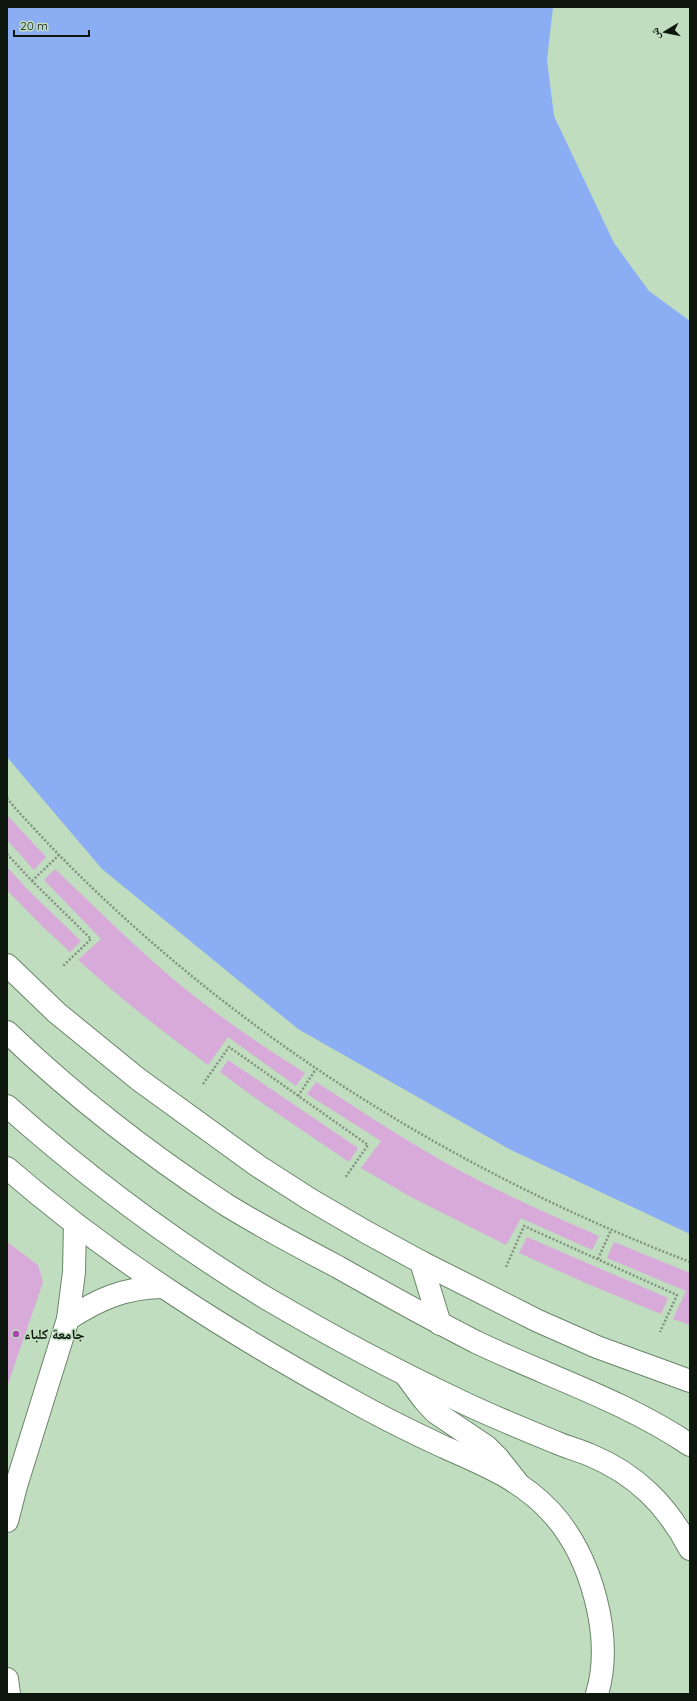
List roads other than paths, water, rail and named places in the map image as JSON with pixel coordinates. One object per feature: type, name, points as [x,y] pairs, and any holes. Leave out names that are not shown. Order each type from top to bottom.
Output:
[{"type":"main road","points":[[7,965],[57,1013],[97,1047],[207,1130],[258,1166],[311,1200],[421,1262],[538,1321],[597,1347],[690,1381]]},
{"type":"main road","points":[[7,1032],[71,1090],[120,1130],[172,1168],[226,1204],[281,1237],[440,1324],[644,1417],[690,1445]]},
{"type":"main road","points":[[7,1106],[70,1159],[133,1208],[198,1254],[265,1297],[334,1337],[405,1374],[499,1419],[568,1448],[590,1455],[618,1469],[649,1492],[665,1508],[690,1549]]},
{"type":"main road","points":[[7,1168],[75,1224],[161,1287],[293,1368],[356,1403],[497,1471],[517,1482],[536,1497],[552,1513],[567,1532],[588,1574],[599,1617],[602,1641],[603,1662],[597,1694]]},
{"type":"main road","points":[[7,1521],[16,1486],[68,1319],[74,1272],[75,1224]]},
{"type":"main road","points":[[421,1262],[440,1324]]},
{"type":"main road","points":[[68,1319],[88,1306],[111,1295],[144,1287],[161,1287]]},
{"type":"main road","points":[[405,1374],[419,1394],[435,1412],[487,1447],[517,1482]]},
{"type":"main road","points":[[7,1679],[9,1694]]},
{"type":"water","points":[[7,7],[553,7],[547,60],[554,116],[614,243],[649,291],[690,321],[690,1234],[511,1150],[298,1029],[102,869],[7,757]]},
{"type":"place","name":"جامعة كلباء","points":[[16,1334]]}]
